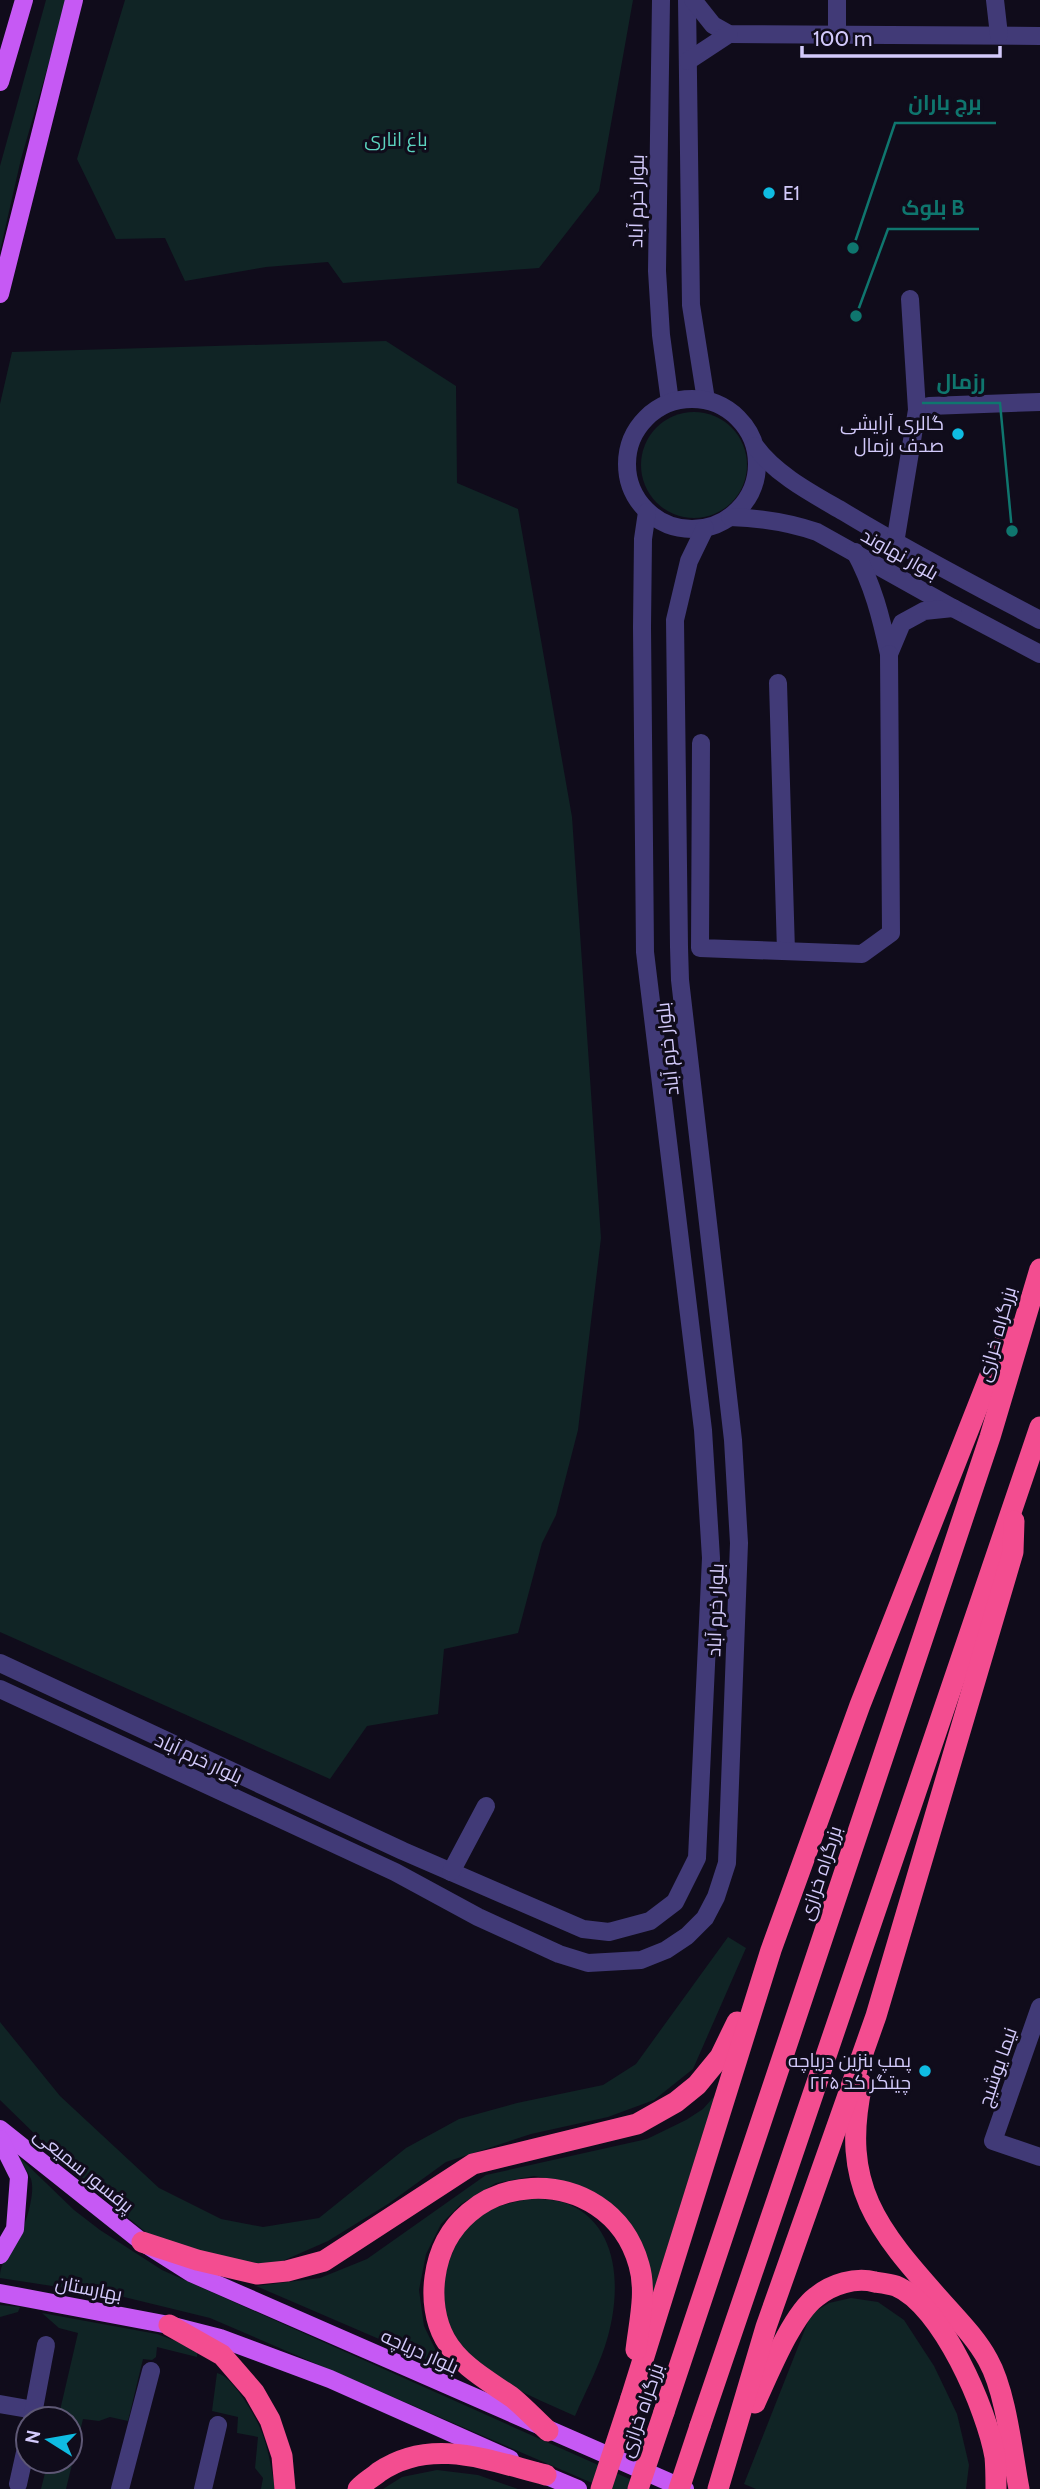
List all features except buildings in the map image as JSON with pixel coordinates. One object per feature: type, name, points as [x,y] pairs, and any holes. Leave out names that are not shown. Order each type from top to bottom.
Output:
[{"type":"highway","points":[[601,2489],[771,1951],[860,1705],[957,1457],[998,1355],[1037,1276]]},
{"type":"highway","name":"بزرگراه خرازی","points":[[638,2489],[990,1437],[1037,1276]]},
{"type":"highway","points":[[679,2489],[1040,1427]]},
{"type":"highway","points":[[718,2489],[766,2327],[876,2016],[1013,1552],[1014,1498]]},
{"type":"highway","points":[[142,2242],[197,2260],[257,2274],[287,2271],[324,2260],[472,2164],[637,2124],[676,2102],[697,2085],[720,2057],[771,1951]]},
{"type":"highway","points":[[876,2016],[858,2104],[855,2141],[858,2175],[870,2209],[898,2251],[976,2341],[990,2363],[999,2388],[1019,2489]]},
{"type":"highway","points":[[548,2431],[515,2400],[459,2358],[445,2340],[438,2323],[434,2285],[443,2247],[455,2227],[470,2211],[488,2199],[516,2190],[539,2187],[562,2190],[586,2198],[620,2226],[631,2243],[640,2267],[642,2293],[631,2398]]},
{"type":"highway","points":[[731,2452],[790,2331],[814,2298],[836,2285],[864,2279],[897,2286],[915,2299],[929,2313],[962,2364],[986,2423],[995,2458],[996,2489]]},
{"type":"highway","points":[[169,2325],[222,2355],[254,2392],[270,2420],[282,2456],[285,2489]]},
{"type":"highway","points":[[358,2489],[394,2462],[447,2452],[546,2475]]},
{"type":"main road","points":[[0,82],[24,0]]},
{"type":"main road","points":[[0,294],[74,0]]},
{"type":"main road","name":"پرفسور سمیعی","points":[[0,2130],[142,2242]]},
{"type":"main road","points":[[0,2139],[19,2178],[15,2229],[0,2255]]},
{"type":"main road","name":"بلوار دریاچه","points":[[142,2242],[191,2273],[685,2489]]},
{"type":"main road","name":"بهارستان","points":[[0,2293],[169,2325]]},
{"type":"main road","points":[[169,2325],[220,2338],[330,2379],[578,2489]]},
{"type":"street","name":"بلوار خرم آباد","points":[[661,0],[657,271],[661,335],[670,402]]},
{"type":"street","points":[[687,0],[691,305],[706,400]]},
{"type":"street","points":[[693,0],[713,26],[729,34],[1040,36]]},
{"type":"street","points":[[837,0],[837,33]]},
{"type":"street","points":[[995,0],[999,36]]},
{"type":"street","points":[[688,61],[729,34]]},
{"type":"street","points":[[895,543],[917,410],[911,299]]},
{"type":"street","points":[[706,400],[722,406],[736,416],[747,429],[755,445],[757,465],[754,485],[745,503],[730,517],[705,528],[674,527],[664,524],[647,512],[634,494],[627,473],[628,450],[636,430],[650,413],[670,402],[706,400]]},
{"type":"street","points":[[917,410],[929,406],[1040,402]]},
{"type":"street","name":"بلوار نهاوند","points":[[755,445],[766,461],[811,493],[895,543],[1040,620]]},
{"type":"street","name":"بلوار خرم آباد","points":[[0,1663],[403,1852],[583,1929],[609,1932],[650,1921],[675,1902],[697,1858],[711,1558],[703,1430],[645,952],[642,627],[643,539],[647,512]]},
{"type":"street","name":"بلوار نهاوند","points":[[730,517],[794,523],[817,532],[1040,654]]},
{"type":"street","name":"بلوار خرم آباد","points":[[0,1689],[395,1872],[478,1917],[559,1954],[588,1963],[640,1960],[666,1950],[687,1936],[705,1918],[727,1863],[739,1543],[733,1440],[680,980],[675,620],[689,561],[705,528]]},
{"type":"street","points":[[680,947],[862,954],[891,933],[889,654],[880,608],[868,575],[855,552]]},
{"type":"street","points":[[889,654],[902,623],[924,611],[953,608]]},
{"type":"street","points":[[778,682],[786,951]]},
{"type":"street","points":[[700,948],[702,743]]},
{"type":"street","points":[[678,831],[701,832]]},
{"type":"street","points":[[451,1872],[486,1806]]},
{"type":"street","points":[[395,1872],[403,1852]]},
{"type":"street","name":"نیما یوشیج","points":[[1040,2007],[993,2141],[1040,2157]]},
{"type":"street","points":[[35,2405],[46,2345]]},
{"type":"street","points":[[120,2489],[151,2371]]},
{"type":"street","points":[[203,2489],[218,2425]]},
{"type":"street","points":[[18,2484],[20,2475]]},
{"type":"green space","points":[[46,0],[67,0],[21,159],[0,251],[0,166]]},
{"type":"green space","name":"باغ اناری","points":[[125,0],[633,0],[599,191],[539,268],[343,283],[328,262],[266,267],[185,281],[165,238],[116,239],[77,159]]},
{"type":"green space","points":[[386,341],[456,386],[457,483],[518,509],[572,817],[601,1238],[578,1430],[556,1515],[542,1543],[518,1633],[444,1649],[438,1714],[367,1726],[330,1779],[0,1632],[0,404],[12,352]]},
{"type":"green space","points":[[694,412],[714,416],[731,428],[743,445],[747,465],[743,485],[731,502],[714,514],[694,518],[674,514],[657,502],[645,485],[641,465],[645,445],[657,428],[674,416]]},
{"type":"green space","points":[[728,1937],[746,1948],[693,2069],[654,2100],[608,2117],[531,2134],[446,2162],[388,2204],[328,2241],[271,2266],[214,2260],[148,2234],[82,2180],[0,2100],[0,2022],[60,2096],[159,2188],[221,2219],[263,2227],[319,2218],[406,2148],[459,2119],[517,2103],[603,2085],[636,2064]]},
{"type":"green space","points":[[727,2082],[643,2337],[648,2275],[576,2187],[534,2176],[496,2183],[461,2204],[441,2224],[426,2254],[419,2290],[424,2326],[444,2367],[256,2286],[320,2278],[367,2259],[486,2175],[647,2139],[703,2109]]},
{"type":"green space","points":[[16,2154],[74,2210],[162,2270],[652,2489],[606,2489],[210,2318],[124,2297],[0,2278],[3,2264],[22,2230],[32,2194],[31,2179]]},
{"type":"green space","points":[[536,2198],[568,2204],[586,2215],[599,2229],[608,2246],[613,2266],[614,2307],[610,2327],[598,2364],[575,2416],[510,2386],[475,2363],[450,2328],[445,2315],[444,2285],[447,2270],[458,2241],[466,2229],[489,2210]]},
{"type":"green space","points":[[851,2298],[878,2302],[904,2320],[934,2366],[957,2414],[969,2465],[966,2489],[756,2489],[744,2484],[811,2314],[829,2303]]},
{"type":"green space","points":[[0,2305],[20,2307],[18,2312],[0,2317]]},
{"type":"green space","points":[[42,2313],[157,2334],[197,2349],[197,2357],[157,2347],[156,2357],[152,2360],[143,2359],[128,2421],[110,2417],[99,2421],[84,2419],[84,2405],[61,2405],[78,2333],[59,2328]]},
{"type":"green space","points":[[217,2373],[231,2383],[254,2415],[267,2449],[275,2489],[261,2489],[263,2478],[255,2468],[258,2437],[237,2433],[238,2417],[212,2411]]},
{"type":"green space","points":[[437,2470],[478,2475],[518,2489],[383,2489],[402,2477]]},
{"type":"green space","points":[[44,2475],[69,2475],[66,2489],[41,2489]]},
{"type":"place","name":"E1","points":[[769,193]]},
{"type":"place","name":"برج باران","points":[[853,248]]},
{"type":"place","name":"بلوک B","points":[[856,316]]},
{"type":"place","name":"گالری آرایشی صدف رزمال","points":[[958,434]]},
{"type":"place","name":"رزمال","points":[[1012,531]]},
{"type":"place","name":"پمپ بنزین دریاچه چیتگر کد ۲۲۵","points":[[925,2071]]}]
